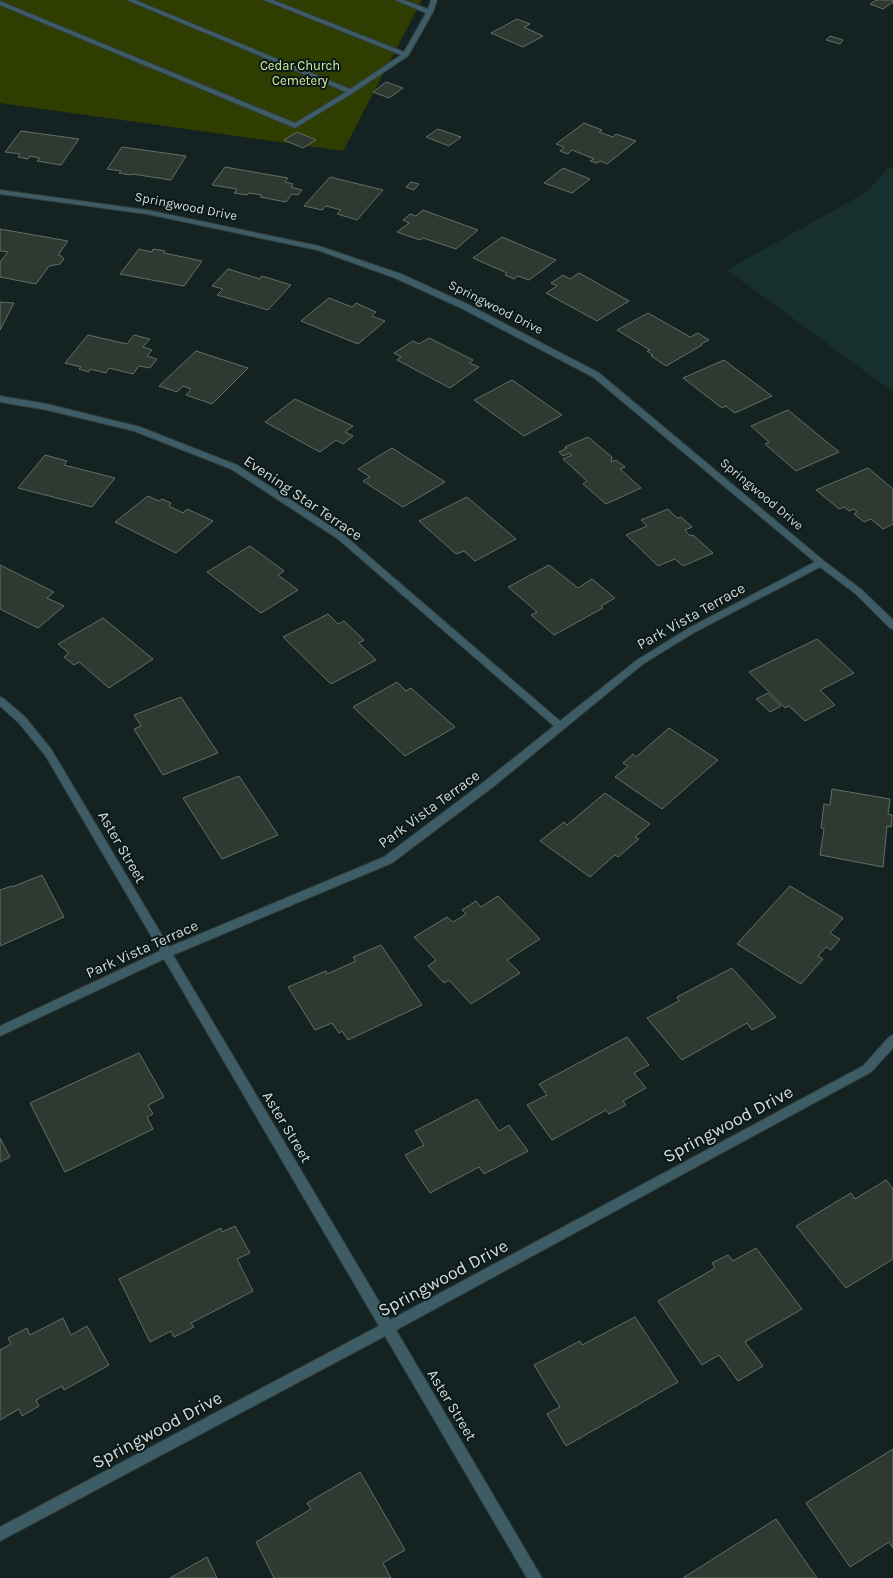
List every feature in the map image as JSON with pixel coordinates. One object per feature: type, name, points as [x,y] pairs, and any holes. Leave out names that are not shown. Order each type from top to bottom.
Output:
[{"type":"street","points":[[130,0],[351,92]]},
{"type":"street","points":[[267,0],[406,55]]},
{"type":"street","points":[[398,0],[430,12]]},
{"type":"street","points":[[0,2],[295,126],[351,92],[406,55],[430,12],[434,0]]},
{"type":"street","name":"Springwood Drive","points":[[0,192],[147,212],[319,248],[398,276],[464,306],[596,375],[821,563],[859,592],[893,626]]},
{"type":"street","name":"Evening Star Terrace","points":[[0,399],[47,407],[137,429],[234,467],[341,537],[560,726]]},
{"type":"street","name":"Park Vista Terrace","points":[[0,1031],[166,953],[388,860],[488,784],[640,662],[692,630],[821,563]]},
{"type":"street","name":"Aster Street","points":[[0,700],[22,720],[48,752],[535,1578]]},
{"type":"street","name":"Springwood Drive","points":[[0,1534],[388,1328],[867,1070],[893,1040]]},
{"type":"shaded area","points":[[889,167],[893,168],[893,392],[727,270],[868,191]]},
{"type":"green space","name":"Cedar Church Cemetery","points":[[0,0],[422,0],[343,151],[0,103]]},
{"type":"building","points":[[876,0],[893,0],[893,2],[883,9],[870,4]]},
{"type":"building","points":[[517,19],[530,24],[524,27],[543,36],[523,47],[491,33]]},
{"type":"building","points":[[830,36],[843,40],[840,44],[826,40]]},
{"type":"building","points":[[386,82],[403,88],[389,98],[373,92]]},
{"type":"building","points":[[584,123],[602,130],[599,132],[613,137],[616,134],[636,141],[607,164],[600,161],[597,163],[590,161],[594,159],[572,150],[568,154],[560,151],[564,147],[556,144]]},
{"type":"building","points":[[438,129],[461,137],[449,146],[426,137]]},
{"type":"building","points":[[21,131],[79,139],[61,165],[37,161],[40,158],[30,156],[28,159],[18,157],[20,154],[5,152]]},
{"type":"building","points":[[297,132],[316,140],[303,148],[284,140]]},
{"type":"building","points":[[122,147],[186,156],[171,180],[119,173],[121,171],[107,169]]},
{"type":"building","points":[[225,167],[288,178],[285,182],[293,184],[291,187],[302,190],[298,195],[292,194],[286,202],[260,197],[262,195],[234,193],[237,189],[212,185]]},
{"type":"building","points":[[563,168],[590,179],[572,193],[544,183]]},
{"type":"building","points":[[330,177],[383,190],[357,220],[337,214],[341,210],[326,206],[322,210],[304,206]]},
{"type":"building","points":[[411,182],[419,184],[414,190],[406,187]]},
{"type":"building","points":[[423,210],[478,230],[456,249],[423,238],[420,240],[397,232],[409,223],[403,220],[410,214],[416,216]]},
{"type":"building","points":[[0,229],[68,241],[58,255],[64,259],[60,264],[49,266],[36,284],[0,277],[0,262],[8,252],[0,251]]},
{"type":"building","points":[[502,237],[556,260],[529,280],[518,276],[514,279],[505,275],[507,273],[473,258]]},
{"type":"building","points":[[139,249],[152,252],[153,249],[165,251],[164,253],[202,261],[184,286],[120,274]]},
{"type":"building","points":[[228,269],[260,279],[262,276],[291,285],[268,310],[217,295],[223,289],[212,286]]},
{"type":"building","points":[[579,273],[629,301],[597,321],[546,293],[557,286],[551,283],[563,275],[570,279]]},
{"type":"building","points":[[329,298],[352,307],[356,303],[376,312],[372,316],[385,321],[358,344],[301,321]]},
{"type":"building","points":[[0,302],[14,303],[0,330]]},
{"type":"building","points":[[648,313],[690,337],[698,333],[709,340],[666,366],[651,356],[653,355],[647,351],[650,350],[617,330]]},
{"type":"building","points":[[88,335],[127,344],[134,335],[150,339],[143,347],[152,350],[147,356],[157,359],[150,368],[139,366],[133,374],[109,368],[106,373],[90,369],[89,372],[79,369],[81,367],[65,363]]},
{"type":"building","points":[[429,338],[473,360],[469,363],[479,367],[450,388],[397,360],[401,357],[394,353],[413,341],[419,344]]},
{"type":"building","points":[[196,351],[248,368],[212,404],[186,395],[191,389],[183,386],[177,392],[159,386]]},
{"type":"building","points":[[724,360],[772,396],[735,413],[726,406],[722,408],[683,378]]},
{"type":"building","points":[[512,380],[562,415],[524,436],[474,400]]},
{"type":"building","points":[[295,399],[353,426],[345,432],[353,436],[343,444],[336,440],[320,452],[265,422]]},
{"type":"building","points":[[788,410],[839,452],[796,471],[765,444],[769,442],[751,426]]},
{"type":"building","points":[[588,437],[612,457],[611,462],[616,460],[625,467],[620,469],[641,488],[606,504],[583,484],[587,481],[563,459],[572,455],[570,453],[563,456],[559,452],[567,448],[565,447]]},
{"type":"building","points":[[392,448],[445,482],[403,507],[363,481],[370,477],[358,469]]},
{"type":"building","points":[[45,455],[67,461],[64,465],[115,478],[92,507],[18,488]]},
{"type":"building","points":[[868,468],[893,489],[893,524],[883,529],[871,519],[864,522],[854,514],[857,512],[854,509],[849,511],[844,507],[839,509],[816,490]]},
{"type":"building","points":[[148,496],[159,501],[162,499],[171,503],[169,506],[183,513],[187,509],[213,521],[176,553],[115,522]]},
{"type":"building","points":[[467,497],[516,539],[475,561],[464,551],[456,554],[419,521]]},
{"type":"building","points":[[668,509],[677,518],[681,517],[692,527],[685,530],[690,536],[693,535],[713,553],[683,566],[675,559],[658,566],[626,535],[647,526],[641,520]]},
{"type":"building","points":[[250,546],[284,571],[278,575],[298,590],[261,613],[207,572]]},
{"type":"building","points":[[0,565],[54,592],[47,598],[64,606],[38,628],[0,609]]},
{"type":"building","points":[[549,565],[578,588],[592,579],[615,598],[601,606],[603,608],[554,635],[531,615],[537,612],[508,587]]},
{"type":"building","points":[[328,614],[338,624],[344,621],[364,640],[359,643],[376,660],[331,684],[283,637]]},
{"type":"building","points":[[103,618],[153,659],[109,688],[79,662],[74,665],[64,657],[69,653],[58,644]]},
{"type":"building","points":[[817,639],[854,673],[820,690],[835,705],[805,721],[789,706],[785,708],[749,672]]},
{"type":"building","points":[[397,682],[406,691],[411,688],[455,727],[405,756],[353,707]]},
{"type":"building","points":[[768,693],[781,706],[770,712],[756,699]]},
{"type":"building","points":[[181,697],[218,753],[163,775],[134,729],[141,726],[134,715]]},
{"type":"building","points":[[669,728],[718,760],[662,809],[615,777],[628,766],[623,763],[633,754],[636,757]]},
{"type":"building","points":[[239,776],[278,835],[222,859],[183,798]]},
{"type":"building","points":[[832,789],[890,799],[888,814],[892,815],[891,827],[887,826],[883,867],[820,855],[824,829],[821,828],[824,804],[830,805]]},
{"type":"building","points":[[605,793],[650,824],[635,837],[639,839],[618,857],[615,855],[590,877],[540,841],[564,822],[567,825]]},
{"type":"building","points":[[42,875],[64,917],[0,946],[0,890],[12,887]]},
{"type":"building","points":[[790,886],[843,918],[830,933],[840,939],[831,950],[826,947],[818,956],[823,959],[801,984],[737,944]]},
{"type":"building","points":[[498,896],[540,939],[507,960],[520,973],[471,1004],[449,980],[444,983],[428,966],[436,960],[414,937],[447,917],[453,922],[466,914],[462,910],[476,901],[481,907]]},
{"type":"building","points":[[381,945],[422,1005],[348,1040],[342,1031],[339,1033],[332,1023],[315,1030],[288,987],[326,971],[327,974],[356,961],[353,957]]},
{"type":"building","points":[[732,968],[776,1017],[752,1030],[747,1023],[682,1060],[647,1018],[679,1001],[677,997]]},
{"type":"building","points":[[627,1037],[649,1065],[634,1073],[646,1088],[623,1101],[626,1105],[609,1114],[606,1110],[552,1140],[527,1105],[547,1095],[539,1084]]},
{"type":"building","points":[[139,1053],[164,1097],[148,1105],[153,1114],[147,1117],[153,1129],[65,1172],[30,1103]]},
{"type":"building","points":[[477,1099],[499,1131],[509,1125],[528,1151],[484,1174],[479,1167],[430,1193],[405,1155],[424,1145],[415,1131]]},
{"type":"building","points":[[0,1138],[10,1157],[0,1162]]},
{"type":"building","points":[[886,1180],[893,1189],[893,1259],[846,1288],[796,1226],[851,1193],[855,1199]]},
{"type":"building","points":[[235,1226],[250,1253],[237,1259],[253,1291],[191,1323],[194,1327],[174,1337],[171,1331],[150,1342],[119,1279],[221,1228],[222,1232]]},
{"type":"building","points":[[756,1248],[802,1309],[745,1342],[763,1366],[738,1381],[719,1355],[702,1365],[658,1301],[715,1268],[712,1263],[728,1255],[733,1261]]},
{"type":"building","points":[[635,1317],[678,1382],[566,1446],[547,1414],[560,1407],[534,1365],[580,1341],[582,1345]]},
{"type":"building","points":[[63,1318],[71,1335],[87,1326],[109,1365],[64,1390],[62,1386],[36,1400],[39,1406],[22,1416],[19,1409],[0,1420],[0,1350],[11,1344],[8,1338],[27,1328],[30,1335]]},
{"type":"building","points":[[893,1449],[893,1548],[889,1542],[850,1567],[806,1503]]},
{"type":"building","points":[[360,1472],[405,1550],[383,1563],[391,1578],[274,1578],[256,1542],[311,1509],[307,1503]]},
{"type":"building","points":[[776,1519],[817,1578],[683,1578]]},
{"type":"building","points":[[207,1557],[217,1578],[170,1578]]}]
